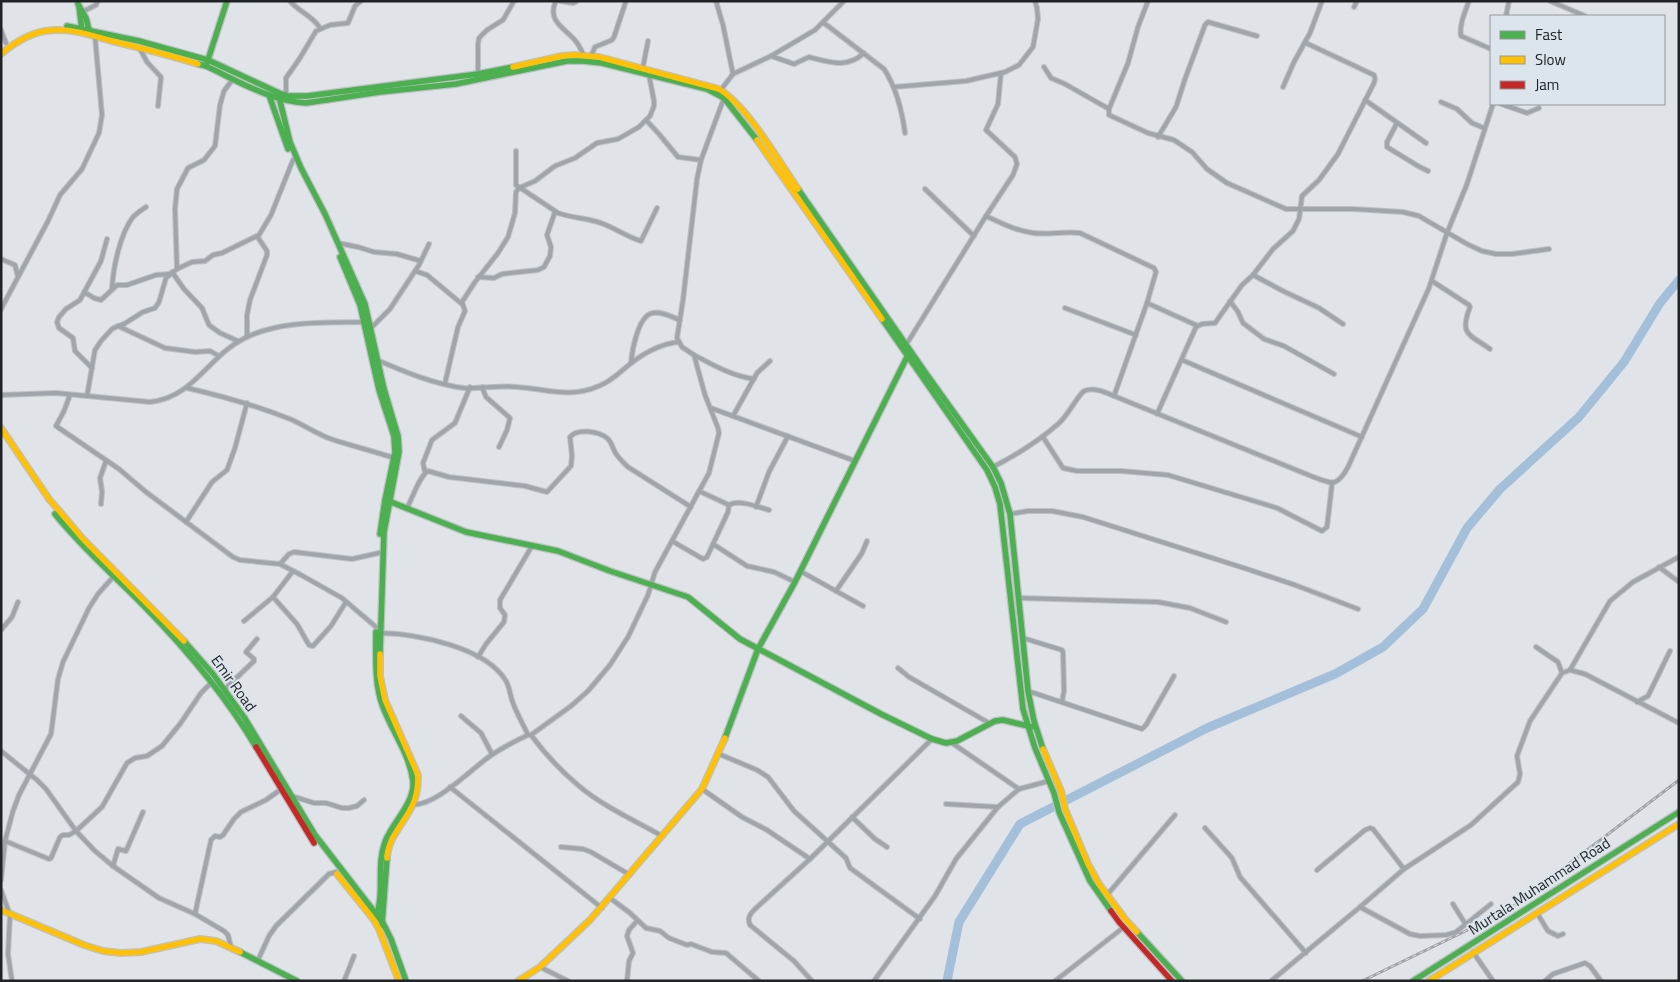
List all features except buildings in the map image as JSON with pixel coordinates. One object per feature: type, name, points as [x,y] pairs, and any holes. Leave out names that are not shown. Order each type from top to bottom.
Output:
[{"type":"main road","points":[[207,63],[227,1]]},
{"type":"main road","points":[[78,2],[84,11],[92,34]]},
{"type":"main road","points":[[78,2],[82,31]]},
{"type":"main road","points":[[4,45],[24,32],[44,26],[82,31],[207,63],[233,79],[269,96],[295,104],[468,82],[567,61],[602,63],[719,91],[782,170],[993,467],[1001,483],[1010,514],[1028,691],[1036,729],[1062,810],[1090,881],[1106,906],[1172,981]]},
{"type":"main road","points":[[1,54],[17,41],[35,33],[56,30],[82,31]]},
{"type":"main road","points":[[92,34],[170,48],[286,95],[307,96],[478,74],[562,56],[591,56],[643,68],[719,91],[742,110],[907,356],[976,454],[995,487],[1002,515],[1023,709],[1027,725],[1049,781],[1057,792]]},
{"type":"main road","points":[[268,88],[269,96],[293,160],[321,216],[369,324],[379,390],[394,436],[394,458],[379,553],[376,627],[377,687],[385,714],[412,776],[412,790],[410,805],[390,829],[382,850],[376,918]]},
{"type":"main road","points":[[279,93],[279,100],[290,142],[365,304],[377,360],[399,443],[397,466],[387,501],[384,532],[380,676],[385,700],[418,776],[417,790],[387,851],[384,923],[379,929]]},
{"type":"main road","points":[[518,981],[540,967],[602,908],[702,789],[719,754],[758,650],[795,582],[907,356],[908,347]]},
{"type":"main road","name":"Emir Road","points":[[1,428],[58,511],[212,682],[240,720],[306,832],[336,872],[376,918],[384,923],[406,981]]},
{"type":"main road","name":"Emir Road","points":[[1,436],[65,528],[178,633],[225,689],[244,716],[290,795],[326,851],[376,918],[399,981]]},
{"type":"main road","points":[[387,501],[466,532],[570,554],[610,571],[692,599],[734,634],[758,650],[932,739],[957,741],[990,722],[1003,720],[1036,729]]},
{"type":"main road","points":[[1062,810],[1088,864],[1107,895],[1182,981]]},
{"type":"main road","name":"Murtala Muhammad Road","points":[[1413,981],[1679,812]]},
{"type":"main road","name":"Murtala Muhammad Road","points":[[1429,981],[1679,824]]},
{"type":"main road","points":[[1,910],[84,945],[121,953],[141,952],[208,939],[231,947],[297,981]]},
{"type":"street","points":[[84,11],[96,5],[98,1]]},
{"type":"street","points":[[290,1],[296,8],[314,20],[320,28]]},
{"type":"street","points":[[286,95],[288,74],[316,31],[330,25],[348,23],[355,6],[361,1]]},
{"type":"street","points":[[478,74],[479,38],[487,30],[501,23],[514,1]]},
{"type":"street","points":[[577,1],[573,3],[558,1],[554,9],[554,17],[556,22],[574,39],[584,56]]},
{"type":"street","points":[[591,56],[596,47],[614,37],[626,1]]},
{"type":"street","points":[[716,1],[733,74]]},
{"type":"street","points":[[719,91],[733,74],[771,56],[815,30],[844,1]]},
{"type":"street","points":[[894,87],[966,80],[1001,73],[1019,65],[1033,47],[1038,19],[1035,1]]},
{"type":"street","points":[[1148,1],[1138,26],[1128,63],[1110,109],[1109,115],[1113,118],[1158,137],[1174,140],[1192,152],[1208,169],[1232,186],[1286,209],[1354,209],[1403,212],[1419,216],[1482,251],[1496,254],[1512,254],[1549,250]]},
{"type":"street","points":[[1283,86],[1306,42],[1322,1]]},
{"type":"street","points":[[1354,8],[1357,1]]},
{"type":"street","points":[[1469,1],[1462,20],[1461,36],[1490,49]]},
{"type":"street","points":[[1506,15],[1509,1]]},
{"type":"street","points":[[1550,1],[1583,15]]},
{"type":"street","points":[[824,22],[884,69],[894,87],[903,114],[905,133]]},
{"type":"street","points":[[1158,137],[1176,107],[1205,25],[1208,22],[1257,36]]},
{"type":"street","points":[[1,30],[4,45]]},
{"type":"street","points":[[1,309],[60,195],[82,169],[99,132],[102,115],[92,34]]},
{"type":"street","points":[[643,68],[648,41]]},
{"type":"street","points":[[1158,414],[1196,328],[1202,324],[1215,322],[1242,285],[1253,275],[1273,249],[1293,231],[1299,219],[1302,196],[1319,180],[1338,154],[1376,79],[1374,75],[1306,42]]},
{"type":"street","points":[[139,47],[147,62],[161,77],[158,106]]},
{"type":"street","points":[[771,56],[794,64],[809,57],[834,64],[851,62],[864,53]]},
{"type":"street","points":[[1044,67],[1051,78],[1110,109]]},
{"type":"street","points":[[908,347],[986,216],[1013,176],[1017,164],[1015,157],[986,130],[998,104],[1001,73]]},
{"type":"street","points":[[462,304],[478,277],[498,253],[508,237],[515,213],[516,192],[519,188],[535,181],[555,166],[574,158],[597,143],[618,139],[646,120],[652,112],[654,101],[649,75]]},
{"type":"street","points":[[177,269],[178,248],[175,209],[177,189],[188,168],[204,160],[215,146],[220,105],[224,91],[233,79]]},
{"type":"street","points":[[724,98],[696,179],[677,338],[682,347],[694,356],[722,370],[754,379]]},
{"type":"street","points":[[1365,100],[1426,142]]},
{"type":"street","points":[[1440,102],[1457,109],[1467,120],[1484,128]]},
{"type":"street","points":[[1332,484],[1342,478],[1432,281],[1447,233],[1467,184],[1493,105]]},
{"type":"street","points":[[1504,105],[1527,113],[1539,108]]},
{"type":"street","points":[[646,120],[678,156],[701,160]]},
{"type":"street","points":[[1398,123],[1387,142],[1387,147],[1428,171]]},
{"type":"street","points":[[516,151],[515,180],[519,188],[555,212],[602,224],[641,241],[657,208]]},
{"type":"street","points":[[84,292],[101,300],[116,285],[127,285],[148,277],[170,273],[192,262],[205,261],[213,255],[222,253],[257,236],[263,231],[271,215],[293,160]]},
{"type":"street","points":[[925,189],[974,236]]},
{"type":"street","points":[[112,289],[114,269],[123,236],[134,216],[146,207]]},
{"type":"street","points":[[478,277],[494,278],[502,274],[538,270],[544,267],[550,256],[551,247],[547,235],[555,212]]},
{"type":"street","points":[[986,216],[1033,233],[1080,233],[1141,260],[1154,268],[1156,272],[1147,303],[1114,396]]},
{"type":"street","points":[[247,337],[247,315],[250,300],[267,256],[267,251],[257,236]]},
{"type":"street","points":[[92,368],[75,351],[73,338],[57,325],[57,322],[62,313],[76,304],[84,292],[101,261],[107,239]]},
{"type":"street","points":[[338,243],[421,261]]},
{"type":"street","points":[[1,395],[56,393],[150,402],[168,399],[187,388],[218,356],[238,341],[258,332],[285,326],[310,324],[369,324],[390,309],[421,261],[429,244]]},
{"type":"street","points":[[1,259],[15,265],[18,277]]},
{"type":"street","points":[[415,271],[426,275],[464,307],[445,383]]},
{"type":"street","points":[[87,396],[97,345],[112,329],[143,312],[155,308],[159,302],[166,278],[170,273]]},
{"type":"street","points":[[170,273],[202,308],[209,325],[220,333],[238,341]]},
{"type":"street","points":[[1253,275],[1319,308],[1343,324]]},
{"type":"street","points":[[1432,281],[1469,305],[1465,322],[1467,330],[1470,335],[1490,349]]},
{"type":"street","points":[[1230,301],[1243,323],[1264,339],[1284,346],[1334,374]]},
{"type":"street","points":[[1147,303],[1196,326],[1196,328]]},
{"type":"street","points":[[1065,308],[1136,335]]},
{"type":"street","points":[[632,363],[632,350],[638,331],[647,315],[654,312],[680,320]]},
{"type":"street","points":[[118,326],[165,348],[210,352],[218,356]]},
{"type":"street","points":[[377,360],[412,375],[463,388],[515,386],[558,393],[575,393],[601,386],[656,348],[668,343],[678,342]]},
{"type":"street","points":[[410,805],[430,801],[442,794],[492,754],[530,735],[571,706],[610,665],[628,637],[648,595],[655,572],[709,473],[718,433],[694,356]]},
{"type":"street","points":[[1182,360],[1362,437]]},
{"type":"street","points":[[733,416],[760,369],[770,361]]},
{"type":"street","points":[[482,387],[486,397],[510,418],[507,430],[498,447]]},
{"type":"street","points":[[187,388],[248,404],[291,420],[332,439],[394,458]]},
{"type":"street","points":[[407,508],[425,472],[423,463],[432,440],[454,423],[470,388]]},
{"type":"street","points":[[993,467],[1043,437],[1064,418],[1080,395],[1091,389],[1114,396],[1332,484]]},
{"type":"street","points":[[70,394],[56,426],[118,469],[233,558],[280,564],[324,587],[346,602],[376,627]]},
{"type":"street","points":[[186,522],[212,482],[227,470],[248,404]]},
{"type":"street","points":[[711,408],[855,461]]},
{"type":"street","points":[[425,472],[428,471],[449,477],[525,486],[547,492],[571,466],[572,456],[569,440],[572,434],[575,432],[589,432],[607,438],[620,460],[628,467],[691,507]]},
{"type":"street","points":[[756,507],[769,472],[788,436]]},
{"type":"street","points":[[1043,437],[1063,468],[1077,471],[1121,471],[1168,475],[1270,506],[1322,531],[1326,528],[1332,484]]},
{"type":"street","points":[[100,504],[102,492],[100,478],[106,461]]},
{"type":"street","points":[[699,491],[729,505]]},
{"type":"street","points":[[729,505],[738,502],[769,510]]},
{"type":"street","points":[[672,541],[703,559],[707,557],[728,512],[729,505]]},
{"type":"street","points":[[1010,514],[1028,511],[1052,511],[1083,517],[1287,582],[1358,609]]},
{"type":"street","points":[[836,591],[862,553],[866,541]]},
{"type":"street","points":[[713,544],[747,566],[774,572],[795,582]]},
{"type":"street","points":[[478,657],[504,622],[505,615],[500,608],[500,600],[532,546]]},
{"type":"street","points":[[280,564],[289,554],[294,552],[352,559],[379,553]]},
{"type":"street","points":[[1570,670],[1610,601],[1633,582],[1679,557]]},
{"type":"street","points":[[1659,567],[1679,582]]},
{"type":"street","points":[[244,621],[273,597],[293,571]]},
{"type":"street","points":[[800,571],[863,606]]},
{"type":"street","points":[[1,880],[5,841],[13,811],[30,773],[51,734],[58,679],[67,651],[89,608],[115,574]]},
{"type":"street","points":[[273,597],[297,624],[309,645],[313,646],[331,626],[346,602]]},
{"type":"street","points":[[1018,598],[1158,602],[1190,608],[1226,622]]},
{"type":"street","points":[[1,630],[12,617],[18,602]]},
{"type":"street","points":[[381,633],[422,637],[461,648],[478,657],[505,679],[513,703],[530,735],[552,761],[579,786],[617,812],[662,836]]},
{"type":"street","points":[[1023,638],[1062,650],[1064,691],[1062,702]]},
{"type":"street","points":[[225,689],[252,665],[254,658],[246,652],[256,639]]},
{"type":"street","points":[[1536,647],[1558,662],[1562,673]]},
{"type":"street","points":[[1638,702],[1648,696],[1670,651]]},
{"type":"street","points":[[898,668],[910,677],[990,722]]},
{"type":"street","points":[[1271,981],[1404,869],[1471,825],[1518,782],[1520,774],[1517,756],[1530,721],[1562,673],[1570,670],[1585,674],[1679,723]]},
{"type":"street","points":[[1028,691],[1142,729],[1174,676]]},
{"type":"street","points":[[5,841],[49,859],[53,857],[60,837],[76,831],[102,807],[127,763],[135,758],[147,756],[162,746],[201,693],[212,682]]},
{"type":"street","points":[[461,716],[481,734],[492,754]]},
{"type":"street","points":[[812,981],[794,961],[750,925],[749,917],[755,908],[810,858],[932,739]]},
{"type":"street","points":[[951,742],[1018,789]]},
{"type":"street","points":[[1,751],[30,773],[46,789],[76,831],[95,851],[159,898],[195,914],[224,931],[228,934],[231,947]]},
{"type":"street","points":[[719,754],[757,770],[768,777],[794,812],[846,858],[850,868],[920,919]]},
{"type":"street","points":[[874,981],[920,919],[956,859],[998,806],[1018,789],[1049,781]]},
{"type":"street","points":[[450,787],[602,908]]},
{"type":"street","points":[[702,789],[742,817],[768,830],[810,858]]},
{"type":"street","points":[[195,914],[211,840],[215,836],[220,837],[241,812],[266,800],[280,790]]},
{"type":"street","points":[[290,795],[314,803],[326,803],[342,808],[357,806],[364,800]]},
{"type":"street","points":[[946,804],[998,806]]},
{"type":"street","points":[[113,866],[118,850],[126,851],[128,848],[143,812]]},
{"type":"street","points":[[1107,895],[1175,815]]},
{"type":"street","points":[[852,816],[875,839],[887,847]]},
{"type":"street","points":[[1205,828],[1232,858],[1240,877],[1306,953]]},
{"type":"street","points":[[1317,870],[1365,830],[1370,828],[1404,869]]},
{"type":"street","points":[[561,847],[591,852],[630,875]]},
{"type":"street","points":[[258,960],[269,936],[276,926],[329,874],[336,872]]},
{"type":"street","points":[[1,890],[10,915],[8,954],[12,981]]},
{"type":"street","points":[[610,898],[646,928],[660,931],[669,938],[687,945],[691,944],[712,952],[726,953],[759,981]]},
{"type":"street","points":[[1452,904],[1466,924]]},
{"type":"street","points":[[1360,907],[1410,934],[1420,936],[1446,935],[1456,932],[1492,904]]},
{"type":"street","points":[[1537,913],[1548,931],[1558,936],[1563,934]]},
{"type":"street","points":[[628,981],[629,961],[633,953],[627,936],[629,930],[638,921]]},
{"type":"street","points":[[1055,981],[1124,927]]},
{"type":"street","points":[[1473,952],[1493,981]]},
{"type":"street","points":[[344,981],[354,956]]},
{"type":"street","points":[[1545,981],[1553,974],[1585,963],[1590,966],[1601,981]]},
{"type":"street","points":[[540,967],[568,981]]},
{"type":"waterway","points":[[947,981],[959,922],[1020,824],[1207,728],[1335,674],[1383,647],[1423,609],[1467,528],[1500,489],[1579,417],[1624,362],[1660,303],[1679,280]]},
{"type":"railway","points":[[1362,981],[1507,911],[1679,780]]},
{"type":"traffic: fast","points":[[198,64],[206,66],[227,1]]},
{"type":"traffic: fast","points":[[78,4],[86,18],[90,34]]},
{"type":"traffic: fast","points":[[79,6],[82,31]]},
{"type":"traffic: fast","points":[[67,26],[139,41],[208,60]]},
{"type":"traffic: fast","points":[[208,60],[288,96],[307,96],[478,74],[513,67]]},
{"type":"traffic: fast","points":[[206,66],[267,94],[306,103],[380,92],[456,84],[567,61],[602,63],[707,89],[724,98],[757,140]]},
{"type":"traffic: fast","points":[[269,95],[288,149]]},
{"type":"traffic: fast","points":[[279,97],[290,142],[325,214],[365,304],[384,389],[398,436],[399,452],[384,532],[380,654]]},
{"type":"traffic: fast","points":[[798,189],[993,467],[1001,483],[1010,514],[1028,691],[1034,721],[1043,749]]},
{"type":"traffic: fast","points":[[340,257],[360,305],[379,390],[394,436],[395,452],[380,534]]},
{"type":"traffic: fast","points":[[882,319],[987,470],[995,487],[1000,504],[1023,709],[1035,748],[1054,793],[1059,812],[1090,881],[1111,911]]},
{"type":"traffic: fast","points":[[725,738],[758,649],[795,582],[909,353]]},
{"type":"traffic: fast","points":[[386,500],[466,532],[558,551],[610,571],[688,597],[740,639],[932,739],[946,743],[957,741],[995,721],[1003,720],[1032,727]]},
{"type":"traffic: fast","points":[[55,514],[76,539],[145,607],[191,657],[219,692],[256,747]]},
{"type":"traffic: fast","points":[[376,632],[376,670],[380,698],[408,762],[413,781],[413,789],[407,805],[388,835],[382,851],[380,899],[376,917]]},
{"type":"traffic: fast","points":[[184,641],[213,674],[244,717],[315,835],[383,923],[391,939],[406,981]]},
{"type":"traffic: fast","points":[[1413,981],[1679,812]]},
{"type":"traffic: fast","points":[[382,925],[387,858]]},
{"type":"traffic: fast","points":[[1137,932],[1182,981]]},
{"type":"traffic: fast","points":[[240,952],[297,981]]},
{"type":"traffic: slow","points":[[1,54],[33,34],[62,30],[87,34],[198,64]]},
{"type":"traffic: slow","points":[[513,67],[562,56],[599,57],[719,89],[741,108],[772,149],[798,189]]},
{"type":"traffic: slow","points":[[757,140],[882,319]]},
{"type":"traffic: slow","points":[[1,428],[49,499],[84,540],[184,641]]},
{"type":"traffic: slow","points":[[380,654],[380,676],[385,700],[418,775],[414,802],[393,837],[387,858]]},
{"type":"traffic: slow","points":[[518,981],[540,967],[590,920],[702,789],[725,738]]},
{"type":"traffic: slow","points":[[1043,749],[1088,864],[1099,884],[1137,932]]},
{"type":"traffic: slow","points":[[1429,981],[1679,824]]},
{"type":"traffic: slow","points":[[337,874],[374,920],[399,981]]},
{"type":"traffic: slow","points":[[1,910],[84,945],[103,951],[121,953],[141,952],[200,939],[216,941],[240,952]]},
{"type":"traffic: jam","points":[[256,747],[314,843]]},
{"type":"traffic: jam","points":[[1111,911],[1172,981]]}]
